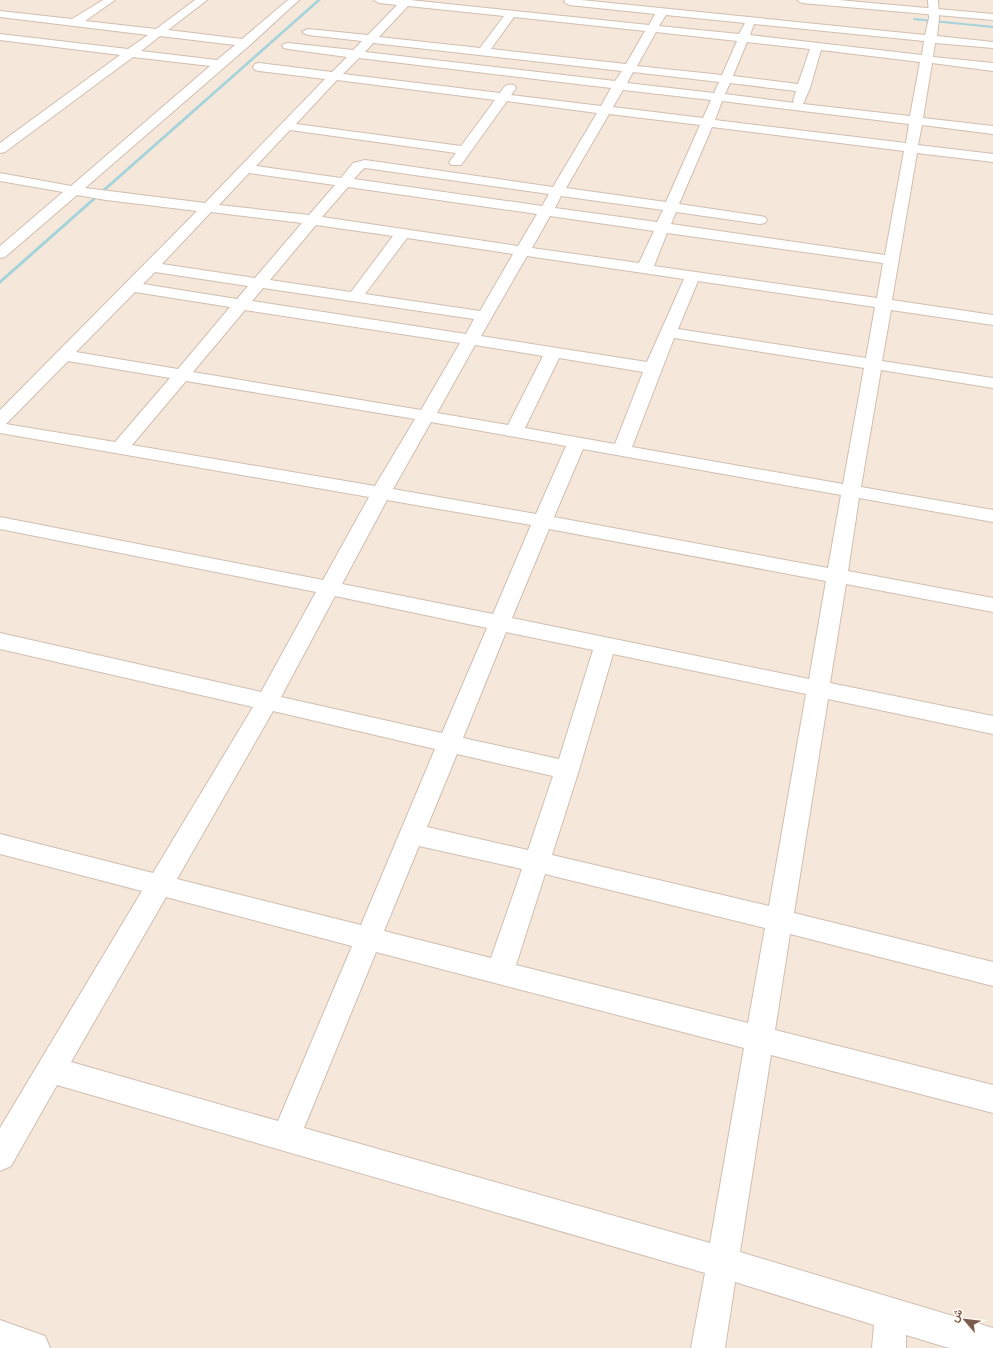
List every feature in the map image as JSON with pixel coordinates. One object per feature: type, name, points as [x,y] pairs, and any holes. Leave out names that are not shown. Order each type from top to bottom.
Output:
[{"type":"street","points":[[74,23],[110,0]]},
{"type":"street","points":[[0,149],[202,0]]},
{"type":"street","points":[[0,254],[294,0]]},
{"type":"street","points":[[379,0],[744,38],[816,47],[928,50],[993,45]]},
{"type":"street","points":[[802,0],[993,17]]},
{"type":"street","points":[[708,1348],[851,492],[934,18],[932,12],[933,0]]},
{"type":"street","points":[[558,19],[570,1],[750,22],[928,50],[993,67]]},
{"type":"street","points":[[0,420],[152,267],[208,206],[405,3]]},
{"type":"street","points":[[0,1156],[267,702],[381,493],[654,29],[662,12]]},
{"type":"street","points":[[0,14],[246,43]]},
{"type":"street","points":[[483,52],[511,14]]},
{"type":"street","points":[[644,268],[750,22]]},
{"type":"street","points":[[308,32],[804,88]]},
{"type":"street","points":[[0,37],[221,64]]},
{"type":"street","points":[[288,46],[993,130]]},
{"type":"street","points":[[789,133],[816,47]]},
{"type":"street","points":[[446,176],[534,57]]},
{"type":"street","points":[[259,67],[993,158]]},
{"type":"street","points":[[286,126],[465,150]]},
{"type":"street","points":[[120,448],[358,166],[365,164],[760,220]]},
{"type":"street","points":[[245,168],[891,260]]},
{"type":"street","points":[[0,178],[116,197],[208,206],[313,220],[993,320]]},
{"type":"street","points":[[355,297],[403,233]]},
{"type":"street","points":[[152,267],[484,316]]},
{"type":"street","points":[[621,451],[653,368],[693,276]]},
{"type":"street","points":[[130,288],[653,368]]},
{"type":"street","points":[[668,332],[993,383]]},
{"type":"street","points":[[514,432],[553,353]]},
{"type":"street","points":[[65,356],[426,416],[993,516]]},
{"type":"street","points":[[0,428],[542,521],[993,605]]},
{"type":"street","points":[[286,1137],[499,623],[576,443]]},
{"type":"street","points":[[0,523],[330,588],[993,724]]},
{"type":"street","points":[[1,643],[567,770]]},
{"type":"street","points":[[500,973],[567,770],[605,645]]},
{"type":"street","points":[[412,834],[537,861],[993,974]]},
{"type":"street","points":[[0,844],[993,1099]]},
{"type":"street","points":[[51,1070],[722,1262],[993,1345]]},
{"type":"street","points":[[889,1348],[891,1314]]},
{"type":"street","points":[[0,1338],[32,1348]]},
{"type":"shaded area","points":[[0,0],[993,0],[993,1348],[0,1348]]},
{"type":"waterway","points":[[0,283],[319,0]]},
{"type":"waterway","points":[[914,19],[993,27]]}]
